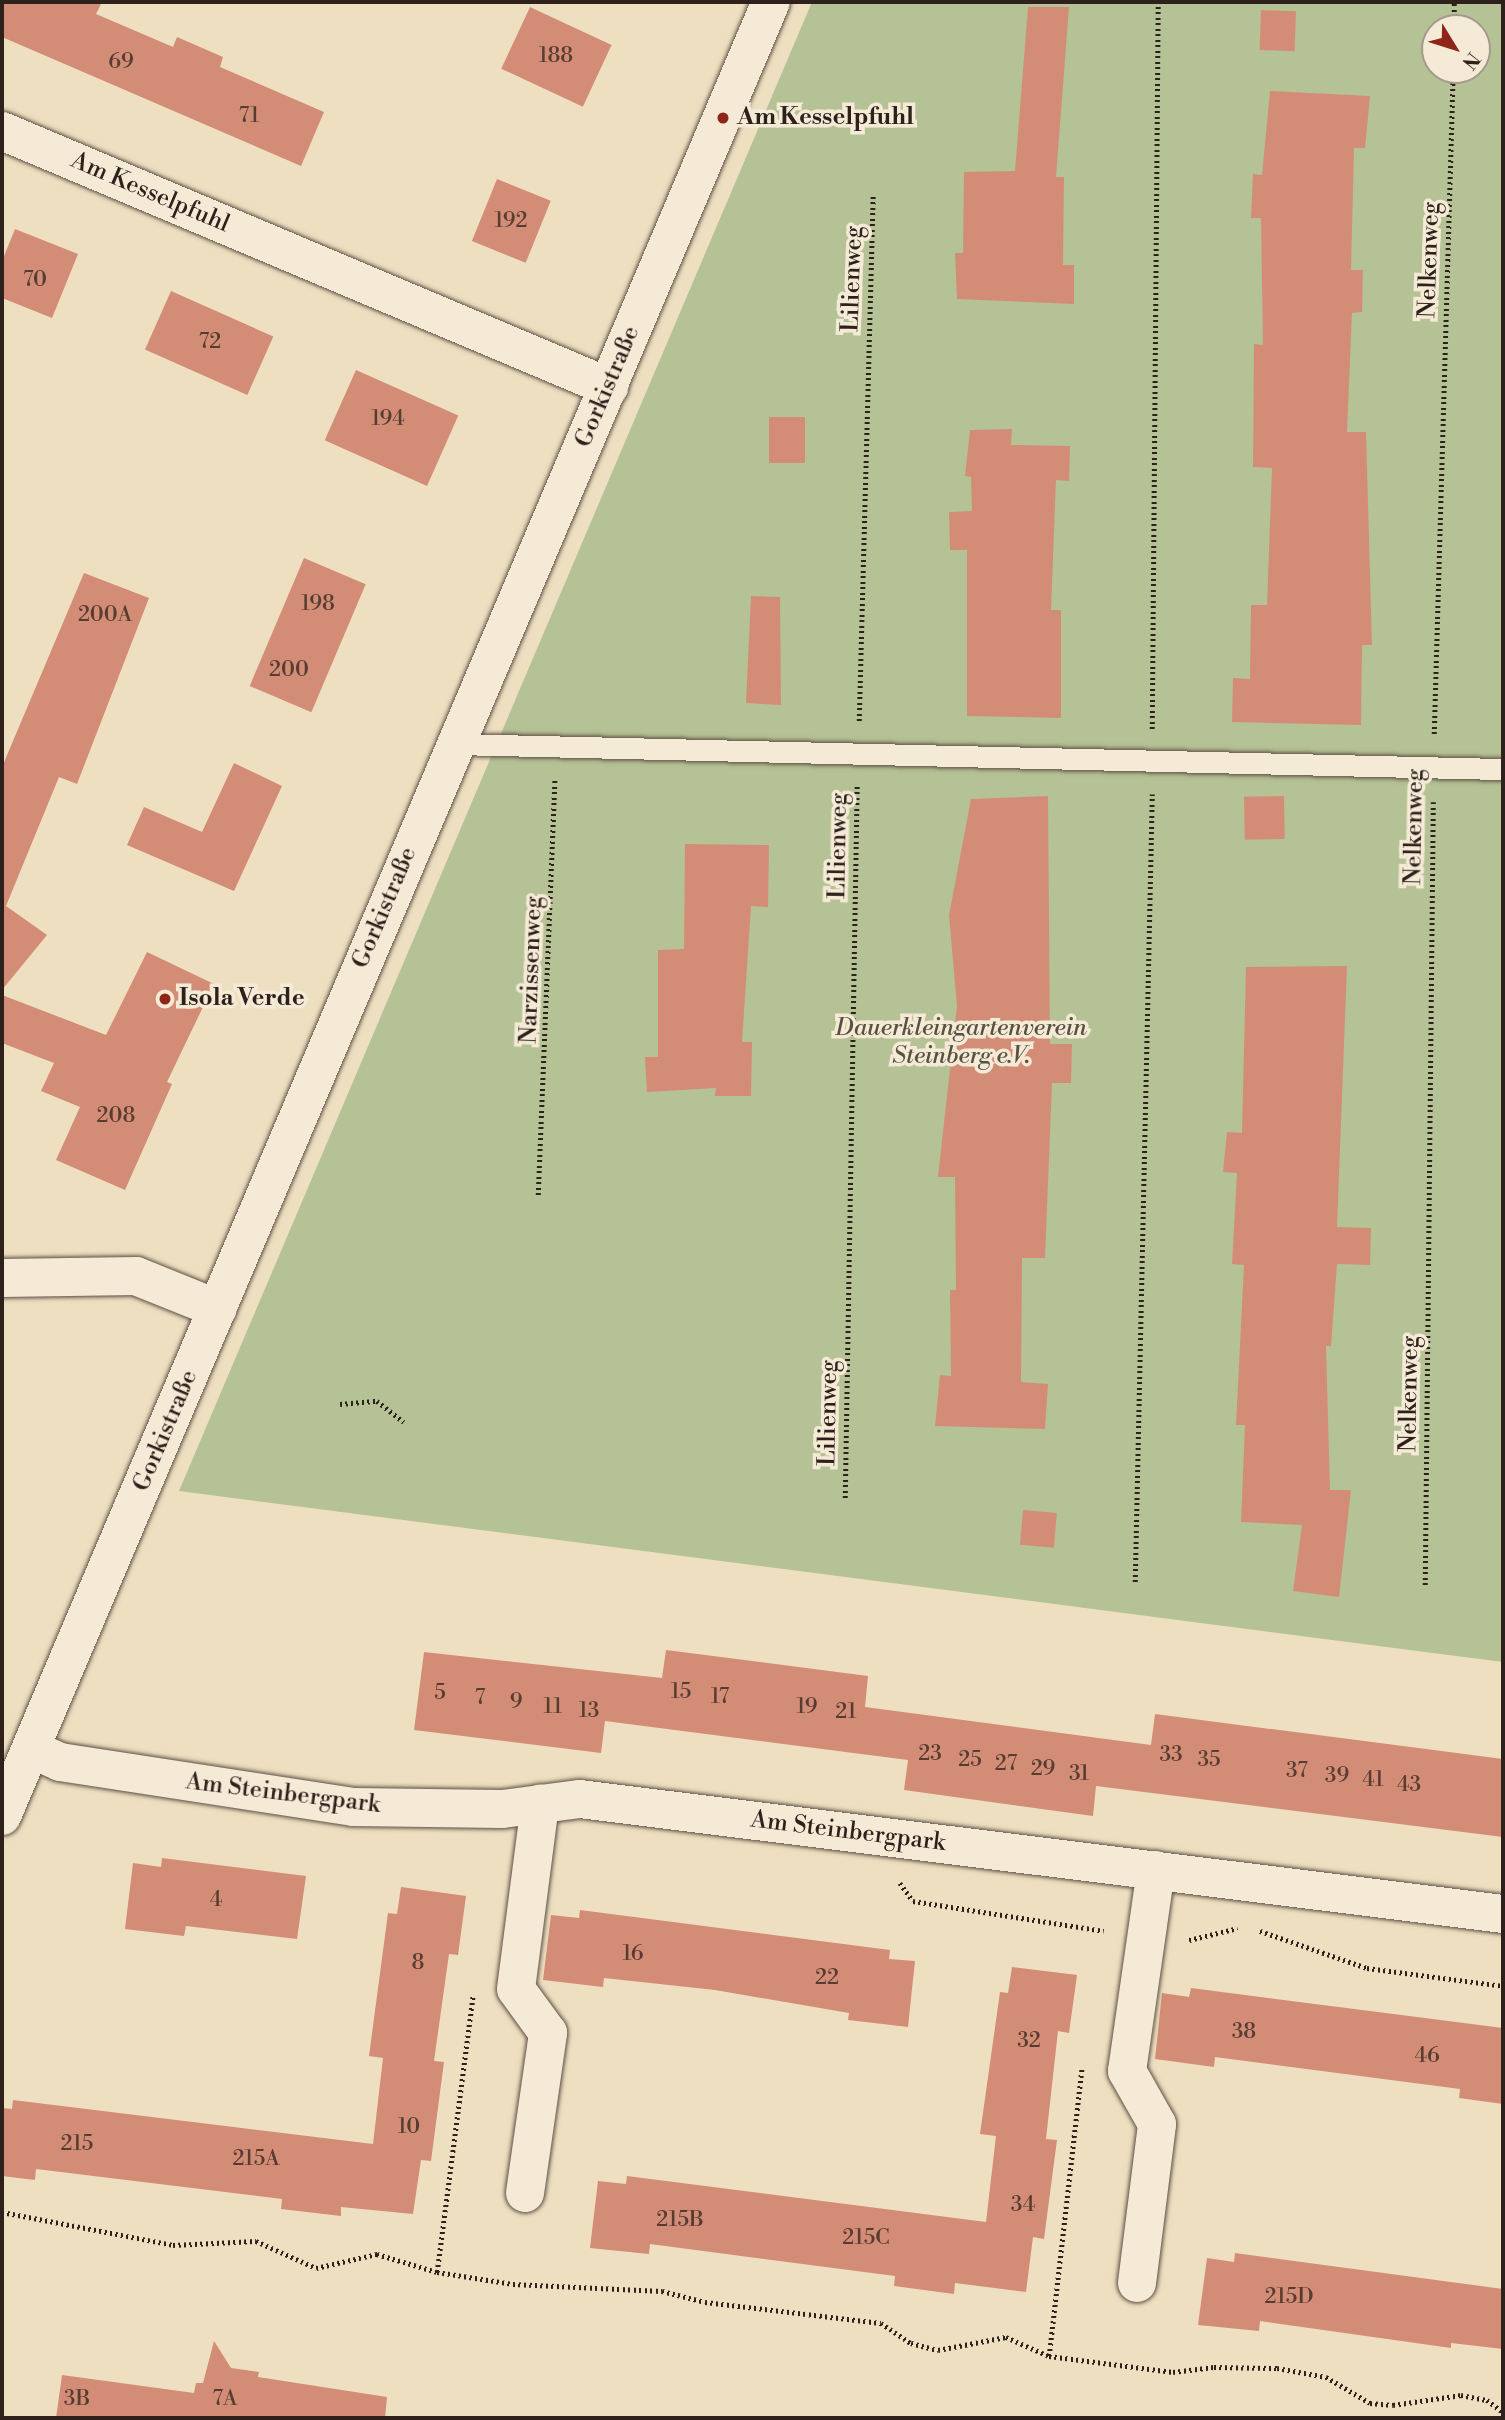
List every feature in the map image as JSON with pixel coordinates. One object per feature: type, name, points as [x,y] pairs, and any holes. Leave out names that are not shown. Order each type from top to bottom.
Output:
[{"type":"street","name":"Gorkistraße","points":[[2,1816],[771,2]]},
{"type":"street","name":"Am Kesselpfuhl","points":[[2,131],[609,387]]},
{"type":"street","points":[[2,1278],[136,1276],[218,1309]]},
{"type":"street","name":"Am Steinbergpark","points":[[31,1749],[60,1762],[354,1807],[540,1804],[580,1799],[1503,1914]]},
{"type":"street","points":[[525,2193],[548,2034],[516,1989],[540,1804]]},
{"type":"street","points":[[1138,2283],[1157,2124],[1127,2071],[1156,1870]]},
{"type":"lane","points":[[455,744],[1503,769]]},
{"type":"path","name":"Nelkenweg","points":[[1425,1585],[1433,768],[1452,84]]},
{"type":"path","name":"Lilienweg","points":[[845,1498],[858,755],[873,195]]},
{"type":"path","name":"Narzissenweg","points":[[538,1195],[555,747]]},
{"type":"path","points":[[340,1404],[377,1401],[404,1422]]},
{"type":"path","points":[[893,1872],[913,1901],[1146,1938],[1187,1941],[1235,1927],[1277,1933],[1367,1968],[1503,1986]]},
{"type":"path","points":[[437,2272],[477,1971],[518,1976]]},
{"type":"path","points":[[1049,2356],[1084,2045],[1130,2049]]},
{"type":"path","points":[[2,2212],[173,2245],[256,2241],[316,2268],[377,2254],[437,2272],[513,2284],[662,2291],[705,2302],[881,2323],[911,2343],[938,2350],[1006,2337],[1049,2356],[1172,2372],[1214,2367],[1277,2368],[1326,2377],[1370,2403],[1393,2405],[1461,2395],[1487,2400],[1503,2412]]},
{"type":"green space","name":"Dauerkleingartenverein Steinberg e.V.","points":[[812,2],[1503,2],[1503,1662],[179,1491]]},
{"type":"building","points":[[2,2],[102,2],[96,14],[173,47],[177,37],[223,57],[220,67],[324,112],[301,166],[2,37]]},
{"type":"building","points":[[530,7],[612,45],[583,107],[501,69]]},
{"type":"building","points":[[1028,7],[1069,7],[1056,177],[1064,177],[1063,265],[1074,265],[1074,304],[957,299],[955,253],[963,253],[964,172],[1015,171]]},
{"type":"building","points":[[1261,10],[1296,11],[1295,51],[1260,50]]},
{"type":"building","points":[[1270,91],[1370,96],[1365,148],[1354,148],[1351,270],[1363,270],[1362,312],[1352,313],[1347,432],[1366,432],[1372,645],[1362,645],[1361,725],[1232,722],[1233,678],[1250,679],[1251,605],[1267,605],[1272,468],[1253,467],[1254,344],[1263,345],[1261,218],[1251,218],[1253,174],[1262,175]]},
{"type":"building","points":[[497,179],[551,201],[526,263],[472,241]]},
{"type":"building","points":[[15,229],[78,254],[52,318],[2,298],[2,261]]},
{"type":"building","points":[[171,291],[273,337],[247,395],[145,349]]},
{"type":"building","points":[[356,370],[458,416],[427,486],[325,440]]},
{"type":"building","points":[[769,417],[805,417],[805,463],[769,463]]},
{"type":"building","points":[[1012,429],[1011,445],[1070,446],[1069,481],[1056,480],[1051,610],[1061,610],[1061,718],[967,716],[967,550],[950,550],[949,512],[972,511],[971,477],[965,476],[970,430]]},
{"type":"building","points":[[304,558],[366,584],[311,712],[250,686]]},
{"type":"building","points":[[84,573],[149,598],[77,784],[59,777],[6,906],[47,935],[2,990],[2,767]]},
{"type":"building","points":[[751,596],[780,597],[781,705],[746,703]]},
{"type":"building","points":[[234,763],[282,786],[234,891],[127,845],[144,807],[202,832]]},
{"type":"building","points":[[1048,796],[1050,1044],[1072,1044],[1071,1083],[1052,1083],[1045,1258],[1022,1258],[1021,1382],[1048,1384],[1045,1429],[935,1426],[940,1375],[951,1376],[950,1290],[956,1290],[955,1177],[938,1177],[957,1006],[949,915],[971,799]]},
{"type":"building","points":[[1284,796],[1285,839],[1245,840],[1244,797]]},
{"type":"building","points":[[685,844],[769,845],[768,907],[751,906],[742,1042],[752,1042],[751,1096],[715,1096],[716,1088],[647,1092],[645,1057],[658,1057],[658,950],[684,949]]},
{"type":"building","points":[[147,952],[214,984],[167,1082],[172,1084],[125,1190],[56,1160],[80,1107],[41,1091],[54,1063],[2,1043],[2,995],[106,1035]]},
{"type":"building","points":[[1347,966],[1337,1227],[1371,1228],[1370,1265],[1337,1264],[1331,1346],[1326,1346],[1330,1490],[1351,1490],[1339,1597],[1293,1591],[1302,1525],[1241,1522],[1245,1425],[1236,1425],[1244,1265],[1232,1264],[1237,1173],[1223,1172],[1227,1132],[1242,1133],[1246,967]]},
{"type":"building","points":[[1023,1510],[1057,1513],[1054,1548],[1020,1545]]},
{"type":"building","points":[[666,1650],[868,1676],[865,1707],[1151,1745],[1155,1714],[1503,1759],[1503,1837],[1096,1786],[1093,1816],[904,1790],[908,1760],[605,1721],[601,1753],[414,1730],[424,1652],[662,1678]]},
{"type":"building","points":[[162,1858],[306,1876],[297,1939],[186,1926],[184,1936],[125,1929],[133,1863],[161,1867]]},
{"type":"building","points":[[401,1887],[466,1896],[458,1955],[449,1954],[434,2061],[444,2062],[431,2161],[421,2160],[413,2214],[341,2207],[341,2216],[281,2209],[282,2199],[36,2169],[35,2180],[2,2176],[2,2108],[12,2109],[13,2100],[373,2144],[383,2058],[369,2056],[388,1913],[397,1914]]},
{"type":"building","points":[[580,1910],[890,1950],[889,1959],[915,1961],[908,2027],[848,2020],[849,2013],[715,1990],[604,1978],[603,1987],[543,1980],[551,1915],[579,1918]]},
{"type":"building","points":[[1012,1967],[1077,1975],[1069,2033],[1058,2031],[1046,2139],[1057,2140],[1044,2239],[1033,2237],[1026,2292],[955,2283],[954,2294],[894,2286],[895,2276],[650,2244],[649,2254],[590,2248],[598,2181],[626,2184],[627,2176],[986,2222],[996,2136],[980,2134],[1000,1992],[1008,1993]]},
{"type":"building","points":[[1191,1988],[1503,2028],[1503,2104],[1459,2098],[1460,2089],[1215,2057],[1214,2067],[1155,2059],[1162,1993],[1189,1997]]},
{"type":"building","points":[[1235,2253],[1503,2289],[1503,2349],[1451,2343],[1451,2348],[1260,2321],[1259,2331],[1198,2325],[1207,2258],[1234,2262]]},
{"type":"building","points":[[214,2341],[231,2368],[259,2372],[258,2377],[387,2397],[385,2418],[56,2418],[62,2375],[194,2393],[196,2383],[203,2383]]},
{"type":"place","name":"Am Kesselpfuhl","points":[[723,118]]},
{"type":"place","name":"Isola Verde","points":[[165,999]]}]
